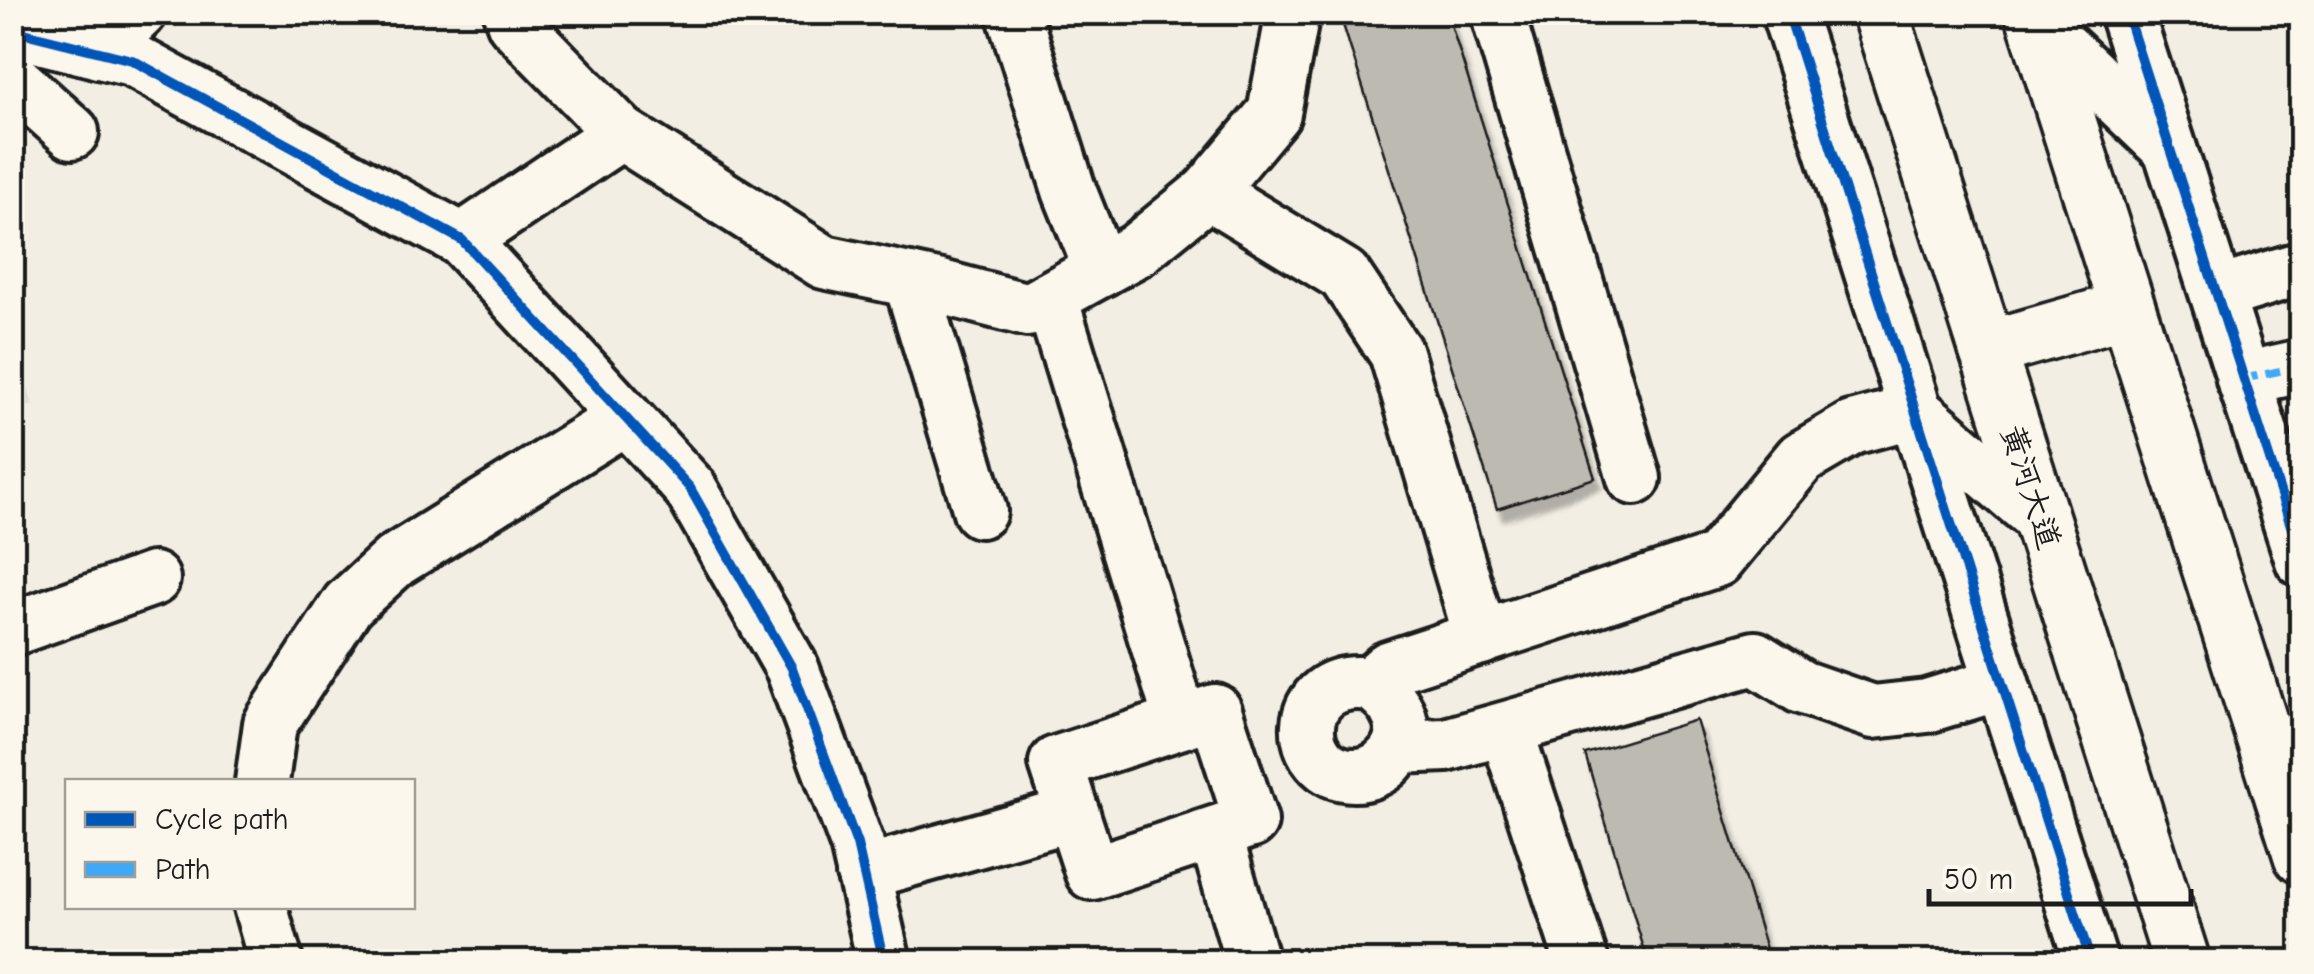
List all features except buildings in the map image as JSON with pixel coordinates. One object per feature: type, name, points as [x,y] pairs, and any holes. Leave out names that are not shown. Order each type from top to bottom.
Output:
[{"type":"main road","name":"黄河大道","points":[[1880,12],[2182,962]]},
{"type":"main road","points":[[2034,18],[2302,856]]},
{"type":"main road","points":[[1987,349],[2127,309]]},
{"type":"street","points":[[99,52],[140,12]]},
{"type":"street","points":[[510,12],[514,23],[621,133],[824,262],[1028,310],[1137,250],[1208,192],[1274,113],[1291,12]]},
{"type":"street","points":[[1012,12],[1069,190],[1100,270]]},
{"type":"street","points":[[1497,12],[1634,478]]},
{"type":"street","points":[[1788,12],[2092,962]]},
{"type":"street","points":[[2126,12],[2302,560]]},
{"type":"street","points":[[2034,18],[2170,150]]},
{"type":"street","points":[[12,30],[132,60],[462,240],[690,488],[792,668],[857,844],[884,962]]},
{"type":"street","points":[[12,78],[72,132]]},
{"type":"street","points":[[462,240],[621,133]]},
{"type":"street","points":[[1208,192],[1344,275],[1396,353],[1481,638]]},
{"type":"street","points":[[2217,294],[2292,271],[2302,272]]},
{"type":"street","points":[[910,280],[980,510]]},
{"type":"street","points":[[1051,298],[1181,722]]},
{"type":"street","points":[[2243,379],[2302,366]]},
{"type":"street","points":[[1916,411],[2042,520]]},
{"type":"street","points":[[1370,684],[1388,668],[1717,560],[1802,458],[1852,428],[1916,411]]},
{"type":"street","points":[[262,779],[270,724],[348,604],[395,561],[625,418]]},
{"type":"street","points":[[12,629],[153,580]]},
{"type":"street","points":[[1398,747],[1446,745],[1755,658],[1801,686],[1873,712],[1927,706],[2002,683]]},
{"type":"street","points":[[1339,684],[1370,684],[1383,692],[1400,716],[1398,747],[1390,760],[1363,775],[1348,775],[1320,761],[1308,732],[1315,703],[1339,684]]},
{"type":"street","points":[[1215,711],[1250,821],[1092,873],[1056,763],[1181,722],[1215,711]]},
{"type":"street","points":[[1506,728],[1582,962]]},
{"type":"street","points":[[1232,764],[1308,732]]},
{"type":"street","points":[[864,873],[1073,814]]},
{"type":"street","points":[[1215,833],[1252,962]]},
{"type":"street","points":[[261,909],[276,962]]},
{"type":"shaded area","points":[[13,339],[33,405],[12,411]]},
{"type":"marked path","points":[[2243,379],[2302,366]]},
{"type":"cycle path","points":[[1788,12],[2091,962]]},
{"type":"cycle path","points":[[2126,12],[2302,560]]},
{"type":"cycle path","points":[[12,30],[132,60],[462,240],[690,488],[792,668],[857,844],[884,962]]}]
